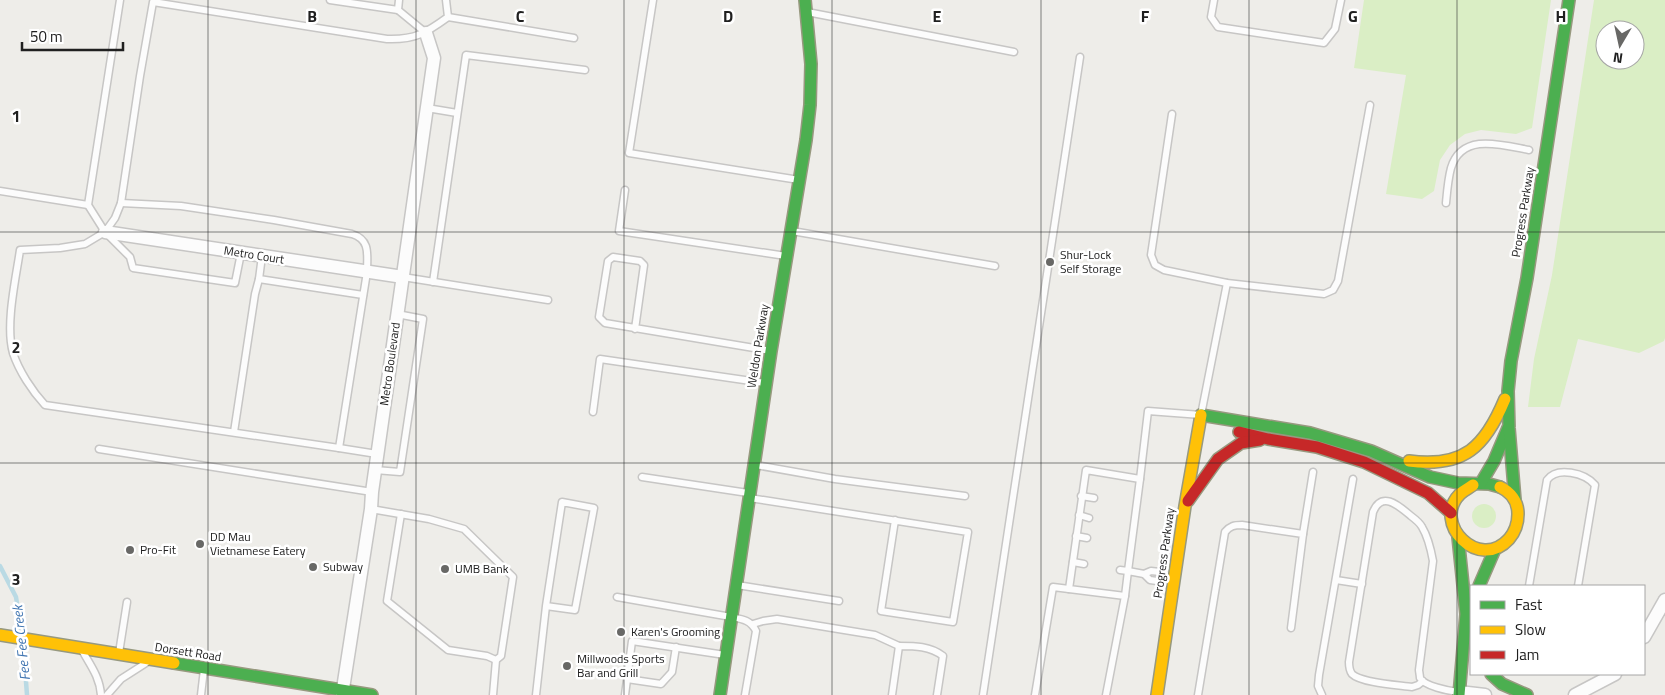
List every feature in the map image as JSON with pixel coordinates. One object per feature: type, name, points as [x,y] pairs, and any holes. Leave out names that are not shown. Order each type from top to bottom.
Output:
[{"type":"street","name":"Weldon Parkway","points":[[721,694],[766,383],[792,231],[810,105],[811,64],[805,0]]},
{"type":"street","name":"Progress Parkway","points":[[1515,500],[1509,428],[1508,391],[1510,361],[1527,278],[1569,0]]},
{"type":"street","name":"Metro Boulevard","points":[[343,693],[371,509],[377,454],[434,58],[426,33]]},
{"type":"street","name":"Metro Court","points":[[104,232],[403,277]]},
{"type":"street","points":[[1201,415],[1304,432],[1378,454],[1425,464],[1453,461],[1473,450],[1491,430],[1499,416],[1508,391]]},
{"type":"street","name":"Progress Parkway","points":[[1157,695],[1169,580],[1185,506],[1201,415]]},
{"type":"street","points":[[1201,415],[1218,427],[1268,439],[1317,447],[1364,462],[1428,493],[1451,513]]},
{"type":"street","name":"Progress Parkway","points":[[1477,484],[1494,461],[1509,428]]},
{"type":"street","points":[[1185,506],[1218,459],[1241,442],[1268,439]]},
{"type":"street","points":[[1378,454],[1430,477],[1477,484],[1494,484],[1506,490],[1515,500],[1519,512],[1518,524],[1514,534],[1506,543],[1495,549],[1482,550],[1468,546],[1458,537],[1452,526],[1451,513],[1458,496],[1477,484]]},
{"type":"street","points":[[1458,537],[1466,614],[1459,693],[1485,695]]},
{"type":"street","points":[[1479,585],[1495,549]]},
{"type":"street","points":[[1645,635],[1665,600]]},
{"type":"street","points":[[1466,614],[1470,605]]},
{"type":"street","points":[[1465,628],[1470,638]]},
{"type":"street","name":"Dorsett Road","points":[[0,635],[343,693],[372,695]]},
{"type":"street","points":[[1492,675],[1502,684],[1527,695]]},
{"type":"street","points":[[1575,695],[1613,675]]},
{"type":"street","points":[[1153,695],[1159,681]]},
{"type":"street","points":[[1159,681],[1161,695]]},
{"type":"lane","points":[[120,0],[88,205],[104,232],[130,257],[134,268],[235,283],[241,253]]},
{"type":"lane","points":[[330,0],[398,10],[426,33]]},
{"type":"lane","points":[[398,10],[399,0]]},
{"type":"lane","points":[[446,0],[448,17]]},
{"type":"lane","points":[[653,0],[629,153],[800,180]]},
{"type":"lane","points":[[1214,0],[1211,17],[1218,26],[1324,43],[1336,29],[1341,0]]},
{"type":"lane","points":[[377,454],[45,405],[33,392],[13,352],[10,318],[20,250],[60,248],[85,244],[104,232],[115,218],[121,203],[140,76],[154,2],[387,39],[401,40],[426,33],[448,17],[574,38]]},
{"type":"lane","points":[[806,12],[1014,52]]},
{"type":"lane","points":[[433,282],[466,55],[585,70]]},
{"type":"lane","points":[[983,695],[1080,57]]},
{"type":"lane","points":[[1172,114],[1151,254],[1155,264],[1164,270],[1227,283],[1324,294],[1333,290],[1338,281],[1370,105]]},
{"type":"lane","points":[[426,108],[457,113]]},
{"type":"lane","points":[[1446,203],[1451,168],[1463,150],[1474,144],[1487,143],[1530,150]]},
{"type":"lane","points":[[625,190],[619,231],[787,256]]},
{"type":"lane","points":[[0,191],[88,205]]},
{"type":"lane","points":[[121,203],[181,206],[274,220],[352,234],[361,237],[365,241],[367,255],[366,272],[339,448]]},
{"type":"lane","points":[[792,231],[996,266]]},
{"type":"lane","points":[[234,432],[262,256]]},
{"type":"lane","points":[[635,328],[644,265],[640,261],[613,257],[608,261],[600,317],[604,324],[771,351]]},
{"type":"lane","points":[[403,277],[548,300]]},
{"type":"lane","points":[[259,279],[363,295]]},
{"type":"lane","points":[[1106,695],[1125,596],[1128,571],[1128,543],[1134,525],[1133,505],[1140,479],[1148,411],[1201,415],[1227,283]]},
{"type":"lane","points":[[375,470],[400,472],[420,338],[422,319],[398,314]]},
{"type":"lane","points":[[593,412],[600,359],[766,383]]},
{"type":"lane","points":[[99,449],[372,492]]},
{"type":"lane","points":[[754,465],[835,479],[964,496]]},
{"type":"lane","points":[[1068,589],[1086,470],[1140,479]]},
{"type":"lane","points":[[1291,628],[1313,472]]},
{"type":"lane","points":[[1529,585],[1547,480],[1550,474],[1559,472],[1582,476],[1594,485],[1578,585]]},
{"type":"lane","points":[[642,477],[968,532],[953,622],[881,611],[895,520]]},
{"type":"lane","points":[[1322,695],[1318,686],[1319,675],[1353,479]]},
{"type":"lane","points":[[1081,496],[1094,498]]},
{"type":"lane","points":[[1422,681],[1412,687],[1362,679],[1352,674],[1349,669],[1373,512],[1381,501],[1387,500],[1400,507],[1422,525],[1431,549],[1433,561],[1431,586],[1419,670],[1420,677],[1422,681],[1444,690],[1459,693]]},
{"type":"lane","points":[[536,695],[546,606],[562,502],[594,508],[574,610],[546,606]]},
{"type":"lane","points":[[371,509],[430,519],[464,529],[513,577],[501,656],[496,660],[493,695]]},
{"type":"lane","points":[[401,514],[388,601],[448,650],[487,656],[496,660]]},
{"type":"lane","points":[[1079,515],[1089,518]]},
{"type":"lane","points":[[1126,523],[1134,525]]},
{"type":"lane","points":[[1198,695],[1225,532],[1229,527],[1235,525],[1303,534]]},
{"type":"lane","points":[[1076,536],[1087,538]]},
{"type":"lane","points":[[1072,562],[1084,564]]},
{"type":"lane","points":[[1120,570],[1144,574],[1151,570],[1160,572],[1169,580]]},
{"type":"lane","points":[[1336,580],[1362,584]]},
{"type":"lane","points":[[736,585],[839,601]]},
{"type":"lane","points":[[1035,695],[1053,587],[1125,596]]},
{"type":"lane","points":[[618,597],[731,617],[753,624],[756,631],[745,695]]},
{"type":"lane","points":[[118,654],[127,602]]},
{"type":"lane","points":[[753,624],[763,620],[777,619],[875,636],[899,646],[927,648],[936,651],[943,656],[937,695]]},
{"type":"lane","points":[[625,695],[632,640],[726,655]]},
{"type":"lane","points":[[892,695],[899,646]]},
{"type":"lane","points":[[627,679],[661,684],[672,672],[676,648]]},
{"type":"lane","points":[[81,649],[96,674],[102,695]]},
{"type":"lane","points":[[107,695],[121,679],[152,660]]},
{"type":"lane","points":[[201,695],[204,668]]},
{"type":"green space","points":[[1364,0],[1551,0],[1532,128],[1516,134],[1481,130],[1465,134],[1450,145],[1440,160],[1434,191],[1422,199],[1386,194],[1406,75],[1354,68]]},
{"type":"green space","points":[[1594,0],[1665,0],[1664,341],[1639,353],[1578,339],[1560,407],[1528,407],[1534,359],[1552,275]]},
{"type":"green space","points":[[1484,504],[1493,507],[1496,516],[1493,525],[1484,528],[1475,525],[1472,516],[1475,507]]},
{"type":"waterway","name":"Fee Fee Creek","points":[[0,566],[16,597],[22,635]]},
{"type":"waterway","name":"Fee Fee Creek","points":[[23,642],[27,695]]},
{"type":"traffic: fast","points":[[720,695],[771,351],[806,140],[810,105],[811,64],[805,0]]},
{"type":"traffic: fast","points":[[1515,500],[1509,428],[1508,391],[1511,361],[1527,278],[1569,0]]},
{"type":"traffic: fast","points":[[1201,415],[1310,433],[1371,451],[1430,477],[1458,483],[1489,484],[1500,487]]},
{"type":"traffic: fast","points":[[1481,483],[1494,461],[1508,428]]},
{"type":"traffic: fast","points":[[1458,537],[1466,614],[1459,695]]},
{"type":"traffic: fast","points":[[1479,585],[1495,549]]},
{"type":"traffic: fast","points":[[174,663],[372,695]]},
{"type":"traffic: fast","points":[[1492,675],[1502,684],[1527,695]]},
{"type":"traffic: slow","points":[[1409,461],[1444,461],[1470,451],[1489,430],[1505,399]]},
{"type":"traffic: slow","points":[[1157,695],[1185,506],[1201,415]]},
{"type":"traffic: slow","points":[[1473,485],[1460,494],[1453,506],[1451,518],[1455,530],[1462,540],[1473,547],[1485,550],[1497,548],[1509,539],[1517,524],[1518,510],[1515,502],[1500,487]]},
{"type":"traffic: slow","points":[[0,635],[174,663]]},
{"type":"traffic: jam","points":[[1239,432],[1317,447],[1364,462],[1428,493],[1451,513]]},
{"type":"traffic: jam","points":[[1188,501],[1218,459],[1241,443],[1260,440]]},
{"type":"place","name":"Shur-Lock Self Storage","points":[[1050,262]]},
{"type":"place","name":"DD Mau Vietnamese Eatery","points":[[200,544]]},
{"type":"place","name":"Pro-Fit","points":[[130,550]]},
{"type":"place","name":"Subway","points":[[313,567]]},
{"type":"place","name":"UMB Bank","points":[[445,569]]},
{"type":"place","name":"Karen's Grooming","points":[[621,632]]},
{"type":"place","name":"Millwoods Sports Bar and Grill","points":[[567,666]]}]
